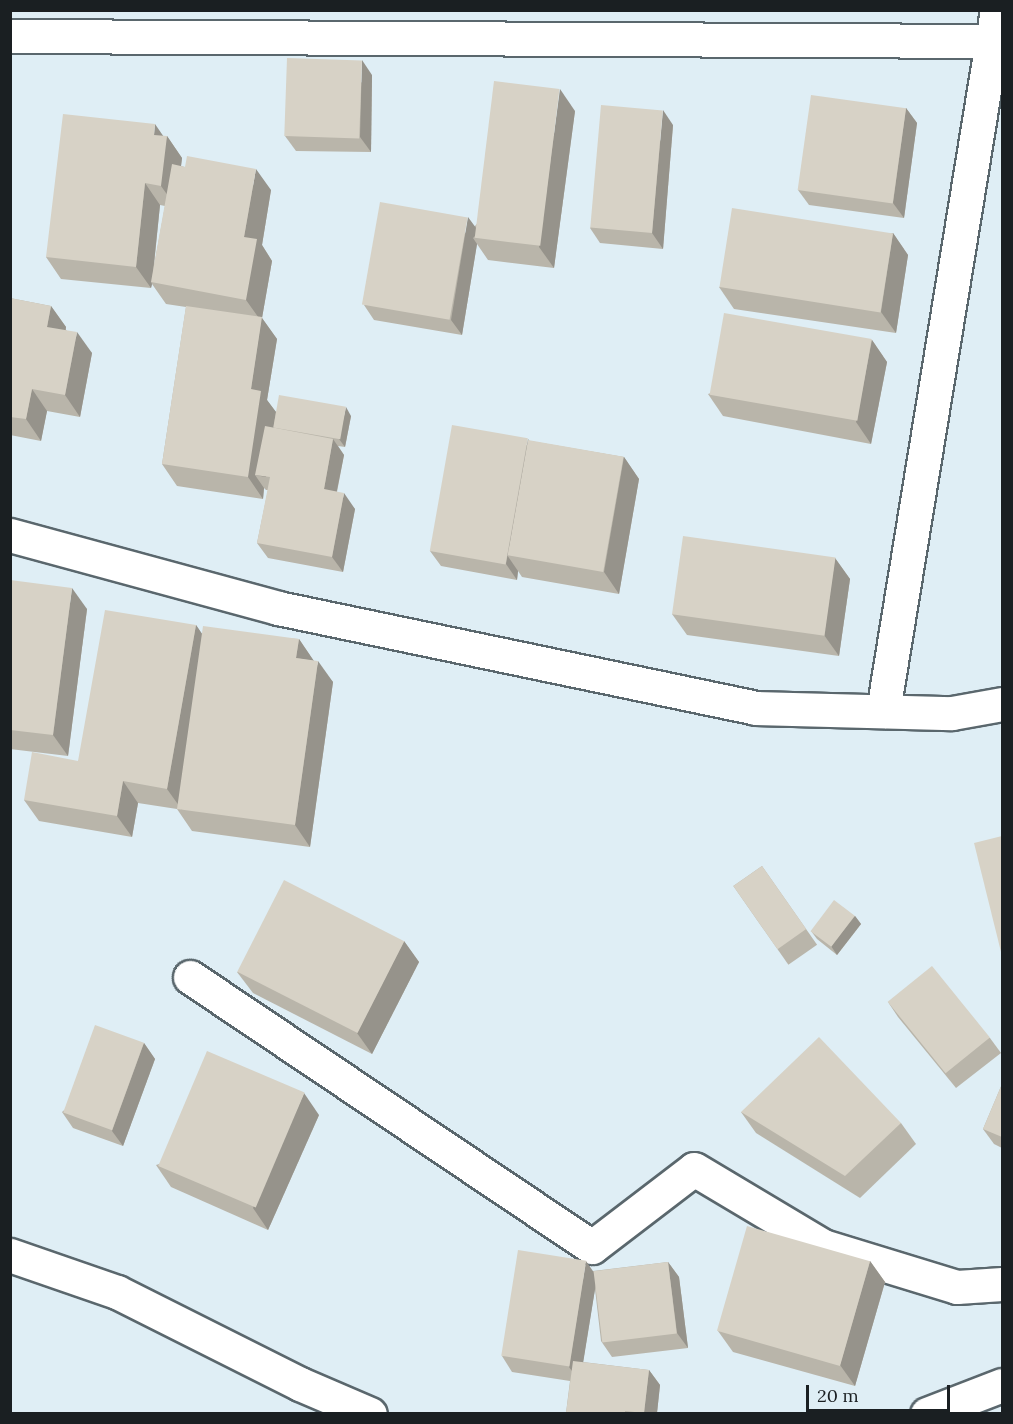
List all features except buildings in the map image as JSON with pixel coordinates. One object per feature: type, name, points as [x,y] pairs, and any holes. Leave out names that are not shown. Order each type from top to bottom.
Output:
[{"type":"street","points":[[10,36],[995,26],[883,711]]},
{"type":"street","points":[[10,536],[278,608],[755,708],[952,712],[1002,705]]},
{"type":"street","points":[[190,977],[592,1247],[694,1169],[823,1246],[957,1287],[1002,1284]]},
{"type":"street","points":[[10,1255],[117,1292],[300,1384],[370,1413]]},
{"type":"street","points":[[927,1413],[1002,1385]]}]
